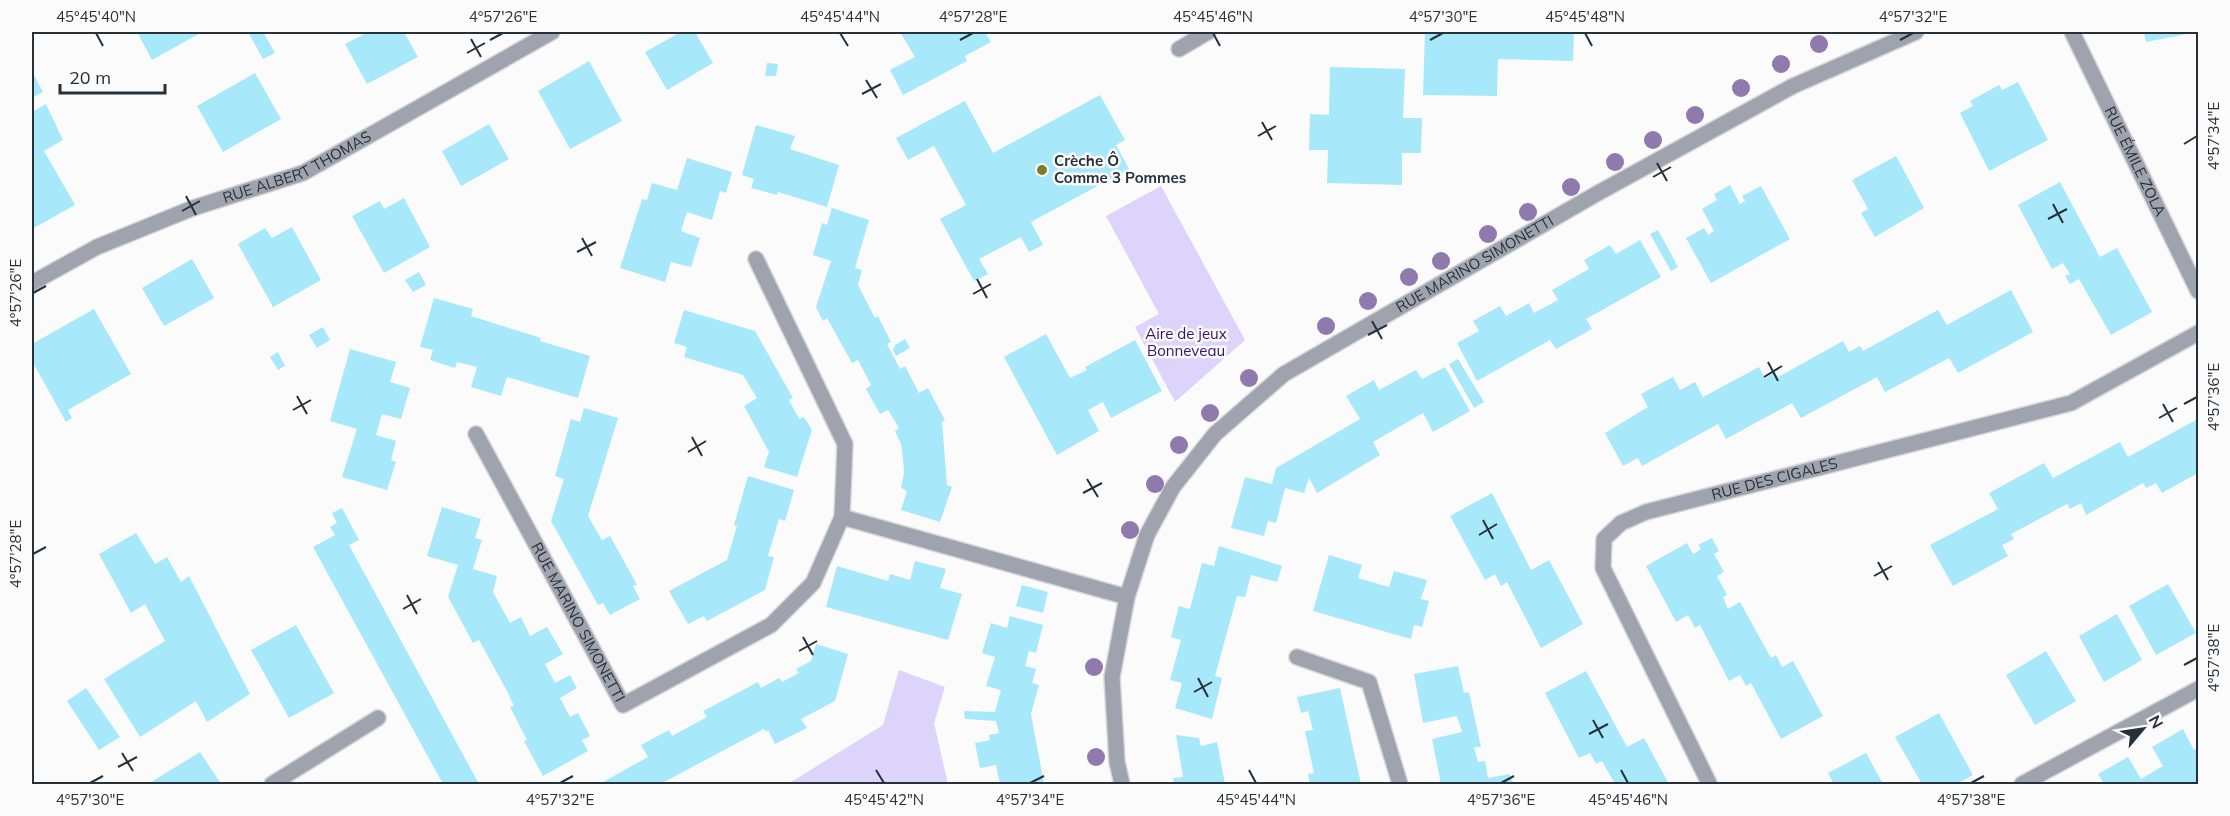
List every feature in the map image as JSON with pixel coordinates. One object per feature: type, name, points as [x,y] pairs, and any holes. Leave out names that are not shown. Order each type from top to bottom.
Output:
[{"type":"street","name":"RUE ALBERT THOMAS","points":[[32,283],[97,248],[193,208],[303,173],[552,32]]},
{"type":"street","points":[[1179,49],[1208,32]]},
{"type":"street","name":"RUE MARINO SIMONETTI","points":[[1122,784],[1117,762],[1112,677],[1127,597],[1147,535],[1173,487],[1215,434],[1284,374],[1599,193],[1793,86],[1916,32]]},
{"type":"street","name":"RUE ÉMILE ZOLA","points":[[2072,32],[2199,291]]},
{"type":"street","name":"RUE MARINO SIMONETTI","points":[[476,434],[623,705],[771,625],[813,584],[842,517],[845,444],[756,260]]},
{"type":"street","name":"RUE DES CIGALES","points":[[1710,783],[1603,568],[1604,539],[1621,523],[1646,512],[2071,404],[2199,333]]},
{"type":"street","points":[[842,517],[1127,597]]},
{"type":"street","points":[[1297,657],[1369,682],[1400,784]]},
{"type":"street","points":[[2022,784],[2199,688]]},
{"type":"street","points":[[272,784],[378,718]]},
{"type":"green space","name":"Aire de jeux Bonneveau","points":[[1161,186],[1245,340],[1175,402],[1135,327],[1159,314],[1106,216]]},
{"type":"green space","points":[[899,670],[945,687],[934,723],[948,784],[788,784],[883,725]]},
{"type":"building","points":[[137,32],[202,32],[152,60]]},
{"type":"building","points":[[248,32],[263,32],[275,53],[263,59]]},
{"type":"building","points":[[368,32],[404,32],[418,57],[367,84],[345,44]]},
{"type":"building","points":[[681,32],[695,32],[713,63],[667,90],[645,52]]},
{"type":"building","points":[[900,32],[985,32],[991,42],[965,56],[967,61],[903,95],[890,70],[915,57]]},
{"type":"building","points":[[1425,32],[1574,32],[1573,61],[1498,59],[1497,96],[1423,95]]},
{"type":"building","points":[[2144,32],[2192,32],[2192,33],[2146,42]]},
{"type":"building","points":[[589,61],[622,121],[570,149],[538,91]]},
{"type":"building","points":[[767,63],[778,64],[776,76],[765,76]]},
{"type":"building","points":[[1330,67],[1405,69],[1403,118],[1422,118],[1421,153],[1402,153],[1402,185],[1327,183],[1328,150],[1309,150],[1310,114],[1329,115]]},
{"type":"building","points":[[32,71],[43,92],[32,98]]},
{"type":"building","points":[[255,73],[281,119],[223,152],[197,106]]},
{"type":"building","points":[[2018,82],[2048,140],[1989,171],[1960,113],[1973,106],[1970,101],[1999,85],[2002,90]]},
{"type":"building","points":[[1100,95],[1125,140],[1116,145],[1129,169],[1031,222],[1043,245],[1029,252],[1021,237],[979,259],[988,274],[974,281],[940,219],[966,205],[934,146],[908,160],[896,138],[965,101],[993,153]]},
{"type":"building","points":[[46,104],[63,140],[44,151],[75,205],[32,229],[32,112]]},
{"type":"building","points":[[489,124],[509,159],[461,186],[442,151]]},
{"type":"building","points":[[756,125],[795,136],[790,149],[839,165],[827,207],[778,192],[777,195],[751,188],[754,179],[742,175]]},
{"type":"building","points":[[1896,156],[1924,208],[1875,237],[1861,213],[1868,209],[1852,180]]},
{"type":"building","points":[[687,158],[732,172],[726,193],[720,191],[712,220],[687,212],[681,231],[700,238],[691,267],[671,262],[665,282],[620,268],[642,199],[647,200],[652,183],[677,190]]},
{"type":"building","points":[[2060,182],[2100,257],[2117,248],[2152,312],[2111,335],[2079,279],[2070,284],[2065,276],[2070,274],[2063,263],[2052,269],[2018,205]]},
{"type":"building","points":[[1730,185],[1740,204],[1745,201],[1742,196],[1761,186],[1790,239],[1711,283],[1686,238],[1704,228],[1708,235],[1714,231],[1702,209],[1717,200],[1714,194]]},
{"type":"building","points":[[404,198],[430,247],[384,273],[352,216],[380,201],[384,209]]},
{"type":"building","points":[[832,208],[869,220],[855,268],[862,270],[858,285],[875,318],[878,316],[891,342],[887,344],[900,369],[905,366],[919,393],[928,388],[945,420],[942,422],[947,485],[952,487],[940,522],[901,510],[907,491],[901,488],[904,473],[903,458],[901,444],[895,431],[899,428],[888,410],[880,414],[866,389],[871,385],[858,360],[852,363],[827,318],[823,321],[816,307],[831,261],[813,255],[822,223],[827,225]]},
{"type":"building","points":[[292,227],[321,280],[273,307],[238,244],[265,228],[272,238]]},
{"type":"building","points":[[1658,230],[1678,267],[1671,271],[1650,234]]},
{"type":"building","points":[[1640,240],[1661,277],[1586,319],[1592,329],[1556,349],[1550,340],[1477,381],[1457,343],[1479,331],[1473,321],[1500,306],[1506,316],[1529,303],[1534,313],[1558,300],[1552,290],[1589,269],[1584,260],[1610,245],[1616,254]]},
{"type":"building","points":[[192,259],[214,298],[164,326],[142,288]]},
{"type":"building","points":[[419,272],[426,285],[413,292],[405,280]]},
{"type":"building","points":[[2011,290],[2033,332],[1958,373],[1949,358],[1885,392],[1877,377],[1801,418],[1792,403],[1726,439],[1718,424],[1642,466],[1638,458],[1623,466],[1605,433],[1648,407],[1641,394],[1673,377],[1680,390],[1695,382],[1703,397],[1759,367],[1765,378],[1775,372],[1778,377],[1843,341],[1849,352],[1860,346],[1863,351],[1938,310],[1947,325]]},
{"type":"building","points":[[434,298],[473,309],[471,316],[590,356],[578,398],[507,377],[501,396],[471,387],[477,367],[457,362],[455,368],[430,360],[433,350],[420,347]]},
{"type":"building","points":[[94,309],[131,374],[68,410],[72,418],[66,422],[32,361],[32,344]]},
{"type":"building","points":[[684,310],[755,331],[793,398],[789,400],[799,419],[804,417],[812,430],[797,477],[764,467],[769,452],[744,406],[757,398],[743,375],[684,357],[687,347],[674,343]]},
{"type":"building","points":[[323,327],[330,340],[317,348],[309,335]]},
{"type":"building","points":[[1046,334],[1070,378],[1087,370],[1085,367],[1135,340],[1162,391],[1111,418],[1103,402],[1088,410],[1099,431],[1057,455],[1004,357]]},
{"type":"building","points":[[905,339],[910,348],[896,356],[893,350],[895,345]]},
{"type":"building","points":[[350,349],[396,362],[390,382],[410,388],[401,419],[382,414],[376,435],[396,441],[391,460],[396,462],[387,490],[342,477],[357,429],[330,421]]},
{"type":"building","points":[[278,352],[285,366],[278,370],[270,357]]},
{"type":"building","points":[[1458,359],[1484,402],[1474,408],[1449,364]]},
{"type":"building","points":[[1445,367],[1470,411],[1433,432],[1423,413],[1373,442],[1380,455],[1317,493],[1309,478],[1304,493],[1285,488],[1276,523],[1268,521],[1264,536],[1231,528],[1245,477],[1272,484],[1276,468],[1360,419],[1346,396],[1374,380],[1379,390],[1416,370],[1422,379]]},
{"type":"building","points":[[584,408],[618,418],[588,516],[602,540],[610,536],[637,585],[633,586],[640,599],[610,615],[603,603],[598,605],[551,521],[564,479],[555,476],[571,419],[580,422]]},
{"type":"building","points":[[2196,420],[2198,424],[2198,473],[2162,493],[2156,483],[2146,488],[2143,483],[2086,515],[2081,503],[2070,509],[2067,504],[2011,534],[2014,539],[2002,545],[2008,556],[1953,586],[1930,545],[1998,509],[1989,493],[2044,463],[2053,478],[2120,442],[2128,457]]},
{"type":"building","points":[[748,476],[794,490],[785,521],[779,519],[768,556],[774,557],[765,590],[707,621],[704,616],[688,624],[669,591],[727,560]]},
{"type":"building","points":[[1492,493],[1531,570],[1549,560],[1583,624],[1541,648],[1507,582],[1501,586],[1495,574],[1485,580],[1450,516]]},
{"type":"building","points":[[442,507],[481,519],[475,538],[482,540],[473,569],[497,576],[493,592],[510,623],[521,617],[530,636],[547,627],[563,654],[545,664],[555,683],[570,675],[577,688],[560,698],[570,717],[578,713],[590,736],[582,740],[588,751],[543,776],[524,741],[527,740],[510,707],[514,706],[506,689],[479,640],[473,643],[448,597],[458,565],[427,556]]},
{"type":"building","points":[[342,508],[359,540],[349,545],[479,784],[443,784],[313,547],[335,535],[330,527],[337,523],[332,513]]},
{"type":"building","points":[[136,533],[155,564],[167,557],[181,582],[189,576],[250,694],[207,722],[196,701],[140,737],[104,679],[165,641],[145,604],[131,613],[99,554]]},
{"type":"building","points":[[1712,538],[1719,551],[1714,554],[1724,572],[1717,576],[1727,595],[1723,597],[1728,609],[1740,602],[1771,658],[1776,655],[1782,667],[1793,661],[1823,716],[1781,739],[1751,683],[1746,686],[1740,675],[1729,681],[1700,625],[1695,628],[1688,615],[1676,622],[1646,566],[1687,543],[1693,554],[1701,549],[1698,545]]},
{"type":"building","points":[[1219,546],[1282,566],[1277,582],[1251,575],[1245,597],[1237,596],[1215,676],[1222,678],[1212,719],[1175,708],[1182,683],[1170,680],[1181,640],[1171,637],[1179,606],[1190,609],[1202,563],[1214,566]]},
{"type":"building","points":[[1329,555],[1362,565],[1358,578],[1389,587],[1394,571],[1427,580],[1421,599],[1429,601],[1422,627],[1414,625],[1411,639],[1313,611]]},
{"type":"building","points":[[915,561],[946,569],[940,588],[962,594],[948,640],[826,607],[837,566],[888,581],[890,574],[910,580]]},
{"type":"building","points":[[2168,584],[2196,633],[2156,655],[2129,606]]},
{"type":"building","points":[[1022,585],[1048,592],[1043,613],[1016,606]]},
{"type":"building","points":[[2117,614],[2142,660],[2104,682],[2079,636]]},
{"type":"building","points":[[1010,616],[1043,625],[1036,653],[1029,651],[1025,666],[1036,669],[1032,683],[1039,685],[1031,714],[1044,784],[1000,784],[996,765],[980,768],[975,743],[990,740],[989,735],[999,733],[996,721],[965,719],[964,711],[995,712],[1001,690],[986,686],[995,657],[982,653],[991,623],[1007,628]]},
{"type":"building","points":[[296,625],[334,693],[289,718],[251,650]]},
{"type":"building","points":[[816,644],[848,654],[835,701],[801,719],[807,728],[775,744],[768,730],[766,732],[764,729],[663,784],[605,784],[603,782],[648,757],[641,745],[669,730],[672,736],[707,717],[703,711],[758,682],[761,688],[779,678],[782,682],[799,673],[796,669],[811,661]]},
{"type":"building","points":[[2046,651],[2076,701],[2035,725],[2006,675]]},
{"type":"building","points":[[1458,666],[1464,693],[1469,692],[1481,747],[1474,747],[1478,762],[1485,761],[1488,778],[1510,774],[1513,784],[1441,784],[1432,739],[1462,732],[1457,716],[1423,723],[1414,674]]},
{"type":"building","points":[[1586,671],[1627,747],[1644,738],[1669,784],[1615,784],[1602,761],[1596,764],[1590,753],[1579,758],[1545,693]]},
{"type":"building","points":[[86,688],[120,737],[99,750],[67,701]]},
{"type":"building","points":[[1340,688],[1361,784],[1310,784],[1308,774],[1314,773],[1305,731],[1313,730],[1308,711],[1301,713],[1297,697]]},
{"type":"building","points":[[1939,713],[1973,775],[1957,784],[1922,784],[1895,737]]},
{"type":"building","points":[[2183,729],[2194,750],[2198,748],[2198,784],[2104,784],[2098,774],[2128,757],[2141,779],[2163,766],[2152,747]]},
{"type":"building","points":[[1176,735],[1199,738],[1201,746],[1217,742],[1225,784],[1174,784],[1173,778],[1183,777]]},
{"type":"building","points":[[200,752],[221,784],[148,784]]},
{"type":"building","points":[[1866,753],[1883,784],[1834,784],[1828,773]]},
{"type":"place","name":"Crèche Ô Comme 3 Pommes","points":[[1042,170]]}]
